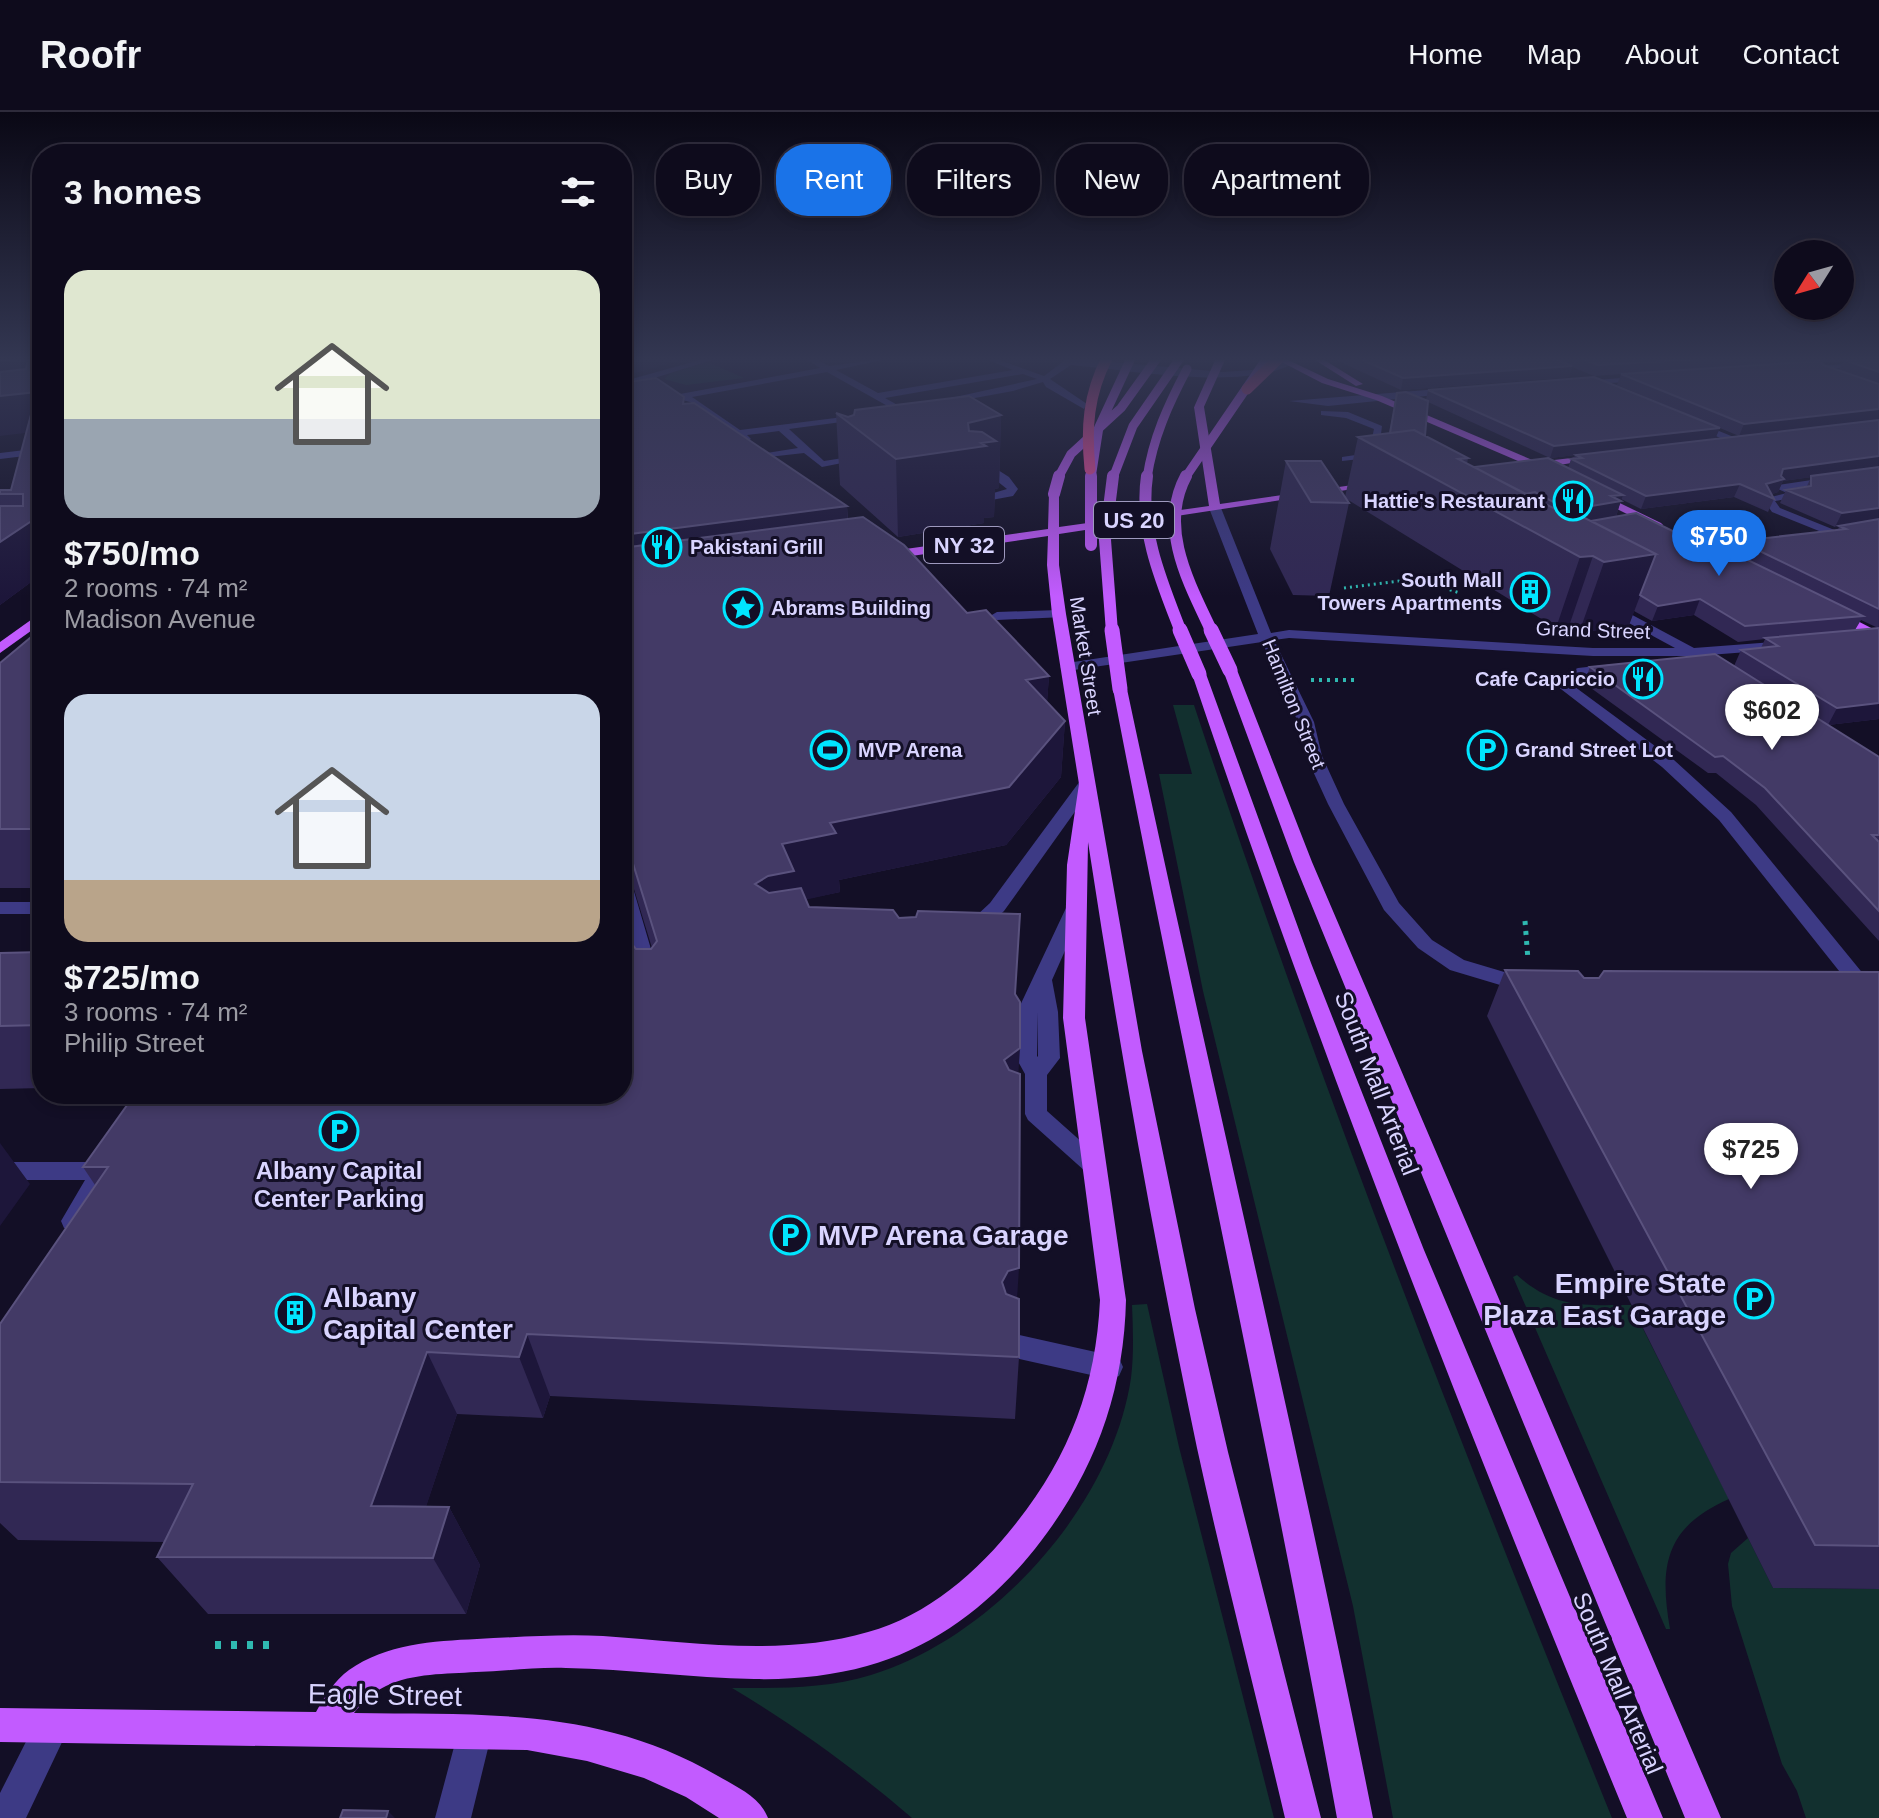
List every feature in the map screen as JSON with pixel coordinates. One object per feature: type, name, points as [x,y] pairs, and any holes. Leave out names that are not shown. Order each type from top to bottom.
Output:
[{"type":"highway","points":[[1086,438],[1090,469]]},
{"type":"main road","name":"Market Street","points":[[1087,438],[1074,449],[1057,476],[1054,494],[1053,565],[1067,667],[1131,1051],[1182,1309],[1213,1452],[1303,1818]]},
{"type":"main road","points":[[1097,438],[1090,469],[1094,578],[1099,614],[1120,689],[1188,1026],[1306,1560],[1355,1818]]},
{"type":"main road","points":[[1120,689],[1103,550],[1103,525],[1121,450],[1127,438]]},
{"type":"main road","name":"South Mall Arterial","points":[[1153,438],[1145,504],[1152,554],[1160,581],[1199,674],[1255,841],[1369,1143],[1484,1435],[1645,1818]]},
{"type":"main road","points":[[1204,438],[1215,508]]},
{"type":"main road","points":[[1213,438],[1189,471],[1173,504],[1177,544],[1230,670],[1303,862],[1399,1085],[1703,1818]]},
{"type":"main road","points":[[1460,438],[1465,442],[1468,453]]},
{"type":"main road","points":[[1472,438],[1555,474]]},
{"type":"main road","points":[[1720,444],[1750,440]]},
{"type":"main road","points":[[1514,467],[1612,456]]},
{"type":"main road","name":"US 20","points":[[1054,533],[1384,484]]},
{"type":"main road","points":[[1581,487],[1667,530]]},
{"type":"main road","name":"NY 32","points":[[874,557],[1054,533]]},
{"type":"main road","points":[[1704,549],[1737,565]]},
{"type":"main road","points":[[1822,608],[1879,637]]},
{"type":"main road","points":[[0,649],[32,624]]},
{"type":"main road","points":[[0,632],[32,632]]},
{"type":"main road","points":[[325,1730],[342,1698],[365,1679],[392,1666],[444,1655],[566,1651],[750,1662],[808,1661],[869,1648],[921,1628],[1000,1568],[1055,1498],[1096,1417],[1109,1367],[1113,1300],[1074,1018],[1075,908],[1079,831],[1086,785]]},
{"type":"main road","name":"Eagle Street","points":[[0,1725],[527,1733],[580,1739],[636,1755],[687,1777],[750,1818]]},
{"type":"street","points":[[745,438],[775,466]]},
{"type":"street","points":[[792,438],[822,464],[841,475]]},
{"type":"street","points":[[1358,467],[1346,459],[1374,455],[1377,438]]},
{"type":"street","points":[[1728,438],[1738,442]]},
{"type":"street","points":[[764,456],[806,450]]},
{"type":"street","points":[[962,450],[1013,489],[1009,494],[974,502]]},
{"type":"street","points":[[822,464],[880,455]]},
{"type":"street","points":[[0,456],[32,456]]},
{"type":"street","points":[[1833,533],[1776,510],[1768,499],[1800,494],[1782,487],[1879,473]]},
{"type":"street","points":[[1370,475],[1384,484]]},
{"type":"street","name":"Hamilton Street","points":[[1215,508],[1266,637],[1306,722],[1314,756],[1384,895],[1410,930],[1439,954],[1474,972],[1540,988]]},
{"type":"street","points":[[1619,523],[1644,519]]},
{"type":"street","points":[[1802,538],[1848,531]]},
{"type":"street","points":[[1704,549],[1771,542]]},
{"type":"street","points":[[1599,600],[1722,669]]},
{"type":"street","points":[[997,616],[1059,614]]},
{"type":"street","name":"Grand Street","points":[[1067,667],[1289,634],[1593,652],[1696,652],[1806,643]]},
{"type":"street","points":[[1853,639],[1879,637]]},
{"type":"street","points":[[1696,652],[1567,675],[1562,680],[1564,686],[1579,698],[1662,759],[1725,816],[1811,921],[1819,937],[1871,986]]},
{"type":"street","points":[[941,925],[981,922],[1009,892],[1086,785]]},
{"type":"street","points":[[0,908],[32,908]]},
{"type":"street","points":[[1075,908],[1042,980],[1048,1012],[1049,1058],[1036,1074],[1026,1119],[1094,1166]]},
{"type":"street","points":[[632,928],[652,977],[632,986]]},
{"type":"street","points":[[1841,986],[1871,986]]},
{"type":"street","points":[[63,1236],[117,1146]]},
{"type":"street","points":[[0,1171],[103,1171]]},
{"type":"street","points":[[1015,1346],[1109,1367]]},
{"type":"street","points":[[7,1818],[52,1726]]},
{"type":"street","points":[[453,1818],[475,1732]]},
{"type":"path","points":[[1344,588],[1415,579],[1460,593]]},
{"type":"path","points":[[1313,680],[1354,680]]},
{"type":"path","points":[[1525,921],[1526,953],[1540,988]]},
{"type":"path","points":[[215,1645],[279,1645]]},
{"type":"green space","points":[[1173,705],[1194,705],[1341,1126],[1501,1542],[1612,1818],[1393,1818],[1353,1606],[1203,991],[1159,774],[1192,774]]},
{"type":"green space","points":[[1517,1275],[1544,1294],[1571,1303],[1631,1305],[1729,1499],[1691,1522],[1671,1551],[1666,1586],[1670,1629],[1666,1629],[1513,1277]]},
{"type":"green space","points":[[1147,1304],[1179,1447],[1274,1818],[912,1818],[825,1749],[732,1688],[819,1685],[871,1675],[917,1657],[961,1631],[1002,1598],[1040,1560],[1073,1518],[1100,1473],[1119,1426],[1131,1378],[1132,1305]]},
{"type":"green space","points":[[1748,1538],[1773,1588],[1879,1589],[1879,1818],[1806,1818],[1797,1791],[1782,1764],[1732,1606],[1728,1564],[1731,1553]]},
{"type":"building","points":[[25,438],[32,438],[32,521],[0,542],[0,506],[23,506],[23,494],[0,494],[0,490],[11,490]]},
{"type":"building","points":[[632,438],[745,438],[847,506],[632,534]]},
{"type":"building","points":[[868,438],[991,438],[996,441],[981,443],[986,446],[896,459]]},
{"type":"building","points":[[1359,438],[1429,438],[1468,458],[1458,459],[1561,512],[1571,511],[1656,554],[1604,562],[1593,556],[1580,557]]},
{"type":"building","points":[[1535,438],[1631,438],[1554,446]]},
{"type":"building","points":[[1727,438],[1879,438],[1879,456],[1783,469],[1781,476],[1784,479],[1766,484],[1774,499],[1740,484],[1646,496],[1571,459],[1582,458],[1576,455]]},
{"type":"building","points":[[1548,458],[1623,495],[1611,496],[1621,501],[1568,510],[1535,492],[1525,494],[1474,467]]},
{"type":"building","points":[[1286,461],[1321,461],[1349,503],[1311,502]]},
{"type":"building","points":[[1879,467],[1879,508],[1842,513],[1786,490],[1811,486],[1811,476]]},
{"type":"building","points":[[1636,513],[1701,545],[1715,544],[1863,616],[1745,626],[1700,599],[1658,606],[1640,595],[1656,554],[1591,521]]},
{"type":"building","points":[[863,517],[904,545],[967,613],[986,610],[1049,676],[1026,680],[1065,721],[1009,787],[830,823],[836,833],[782,844],[794,871],[768,876],[755,884],[769,893],[801,888],[809,907],[893,910],[899,918],[916,917],[918,911],[1020,914],[1015,994],[1020,1002],[1020,1048],[1004,1060],[1009,1070],[1020,1074],[1019,1268],[1008,1271],[1002,1282],[1006,1294],[1019,1299],[1019,1357],[527,1334],[519,1357],[427,1352],[371,1506],[449,1507],[433,1558],[157,1557],[193,1484],[0,1482],[0,1324],[108,1167],[83,1167],[128,1104],[632,1104],[632,944],[636,949],[651,949],[657,941],[632,860],[632,547]]},
{"type":"building","points":[[1879,519],[1879,609],[1739,541],[1846,529],[1839,526]]},
{"type":"building","points":[[1879,628],[1879,703],[1837,708],[1741,650],[1778,646],[1765,638]]},
{"type":"building","points":[[32,636],[32,829],[0,829],[0,663]]},
{"type":"building","points":[[1715,654],[1879,757],[1879,835],[1872,835],[1879,842],[1879,911],[1765,788],[1723,756],[1715,757],[1590,667]]},
{"type":"building","points":[[32,952],[32,1025],[0,1026],[0,953]]},
{"type":"building","name":"Empire State Plaza East Garage","points":[[1505,970],[1578,971],[1584,978],[1599,978],[1604,971],[1879,972],[1879,1546],[1815,1545]]},
{"type":"building","points":[[343,1810],[388,1811],[386,1818],[340,1818]]},
{"type":"place","name":"Hattie's Restaurant","points":[[1573,501]]},
{"type":"place","name":"Pakistani Grill","points":[[662,547]]},
{"type":"place","name":"South Mall Towers Apartments","points":[[1530,592]]},
{"type":"place","name":"Abrams Building","points":[[743,608]]},
{"type":"place","name":"Cafe Capriccio","points":[[1643,679]]},
{"type":"place","name":"MVP Arena","points":[[830,750]]},
{"type":"place","name":"Grand Street Lot","points":[[1487,750]]},
{"type":"place","name":"Albany Capital Center Parking","points":[[339,1131]]},
{"type":"place","name":"MVP Arena Garage","points":[[790,1235]]},
{"type":"place","name":"Empire State Plaza East Garage","points":[[1754,1299]]},
{"type":"place","name":"Albany Capital Center","points":[[295,1313]]}]
